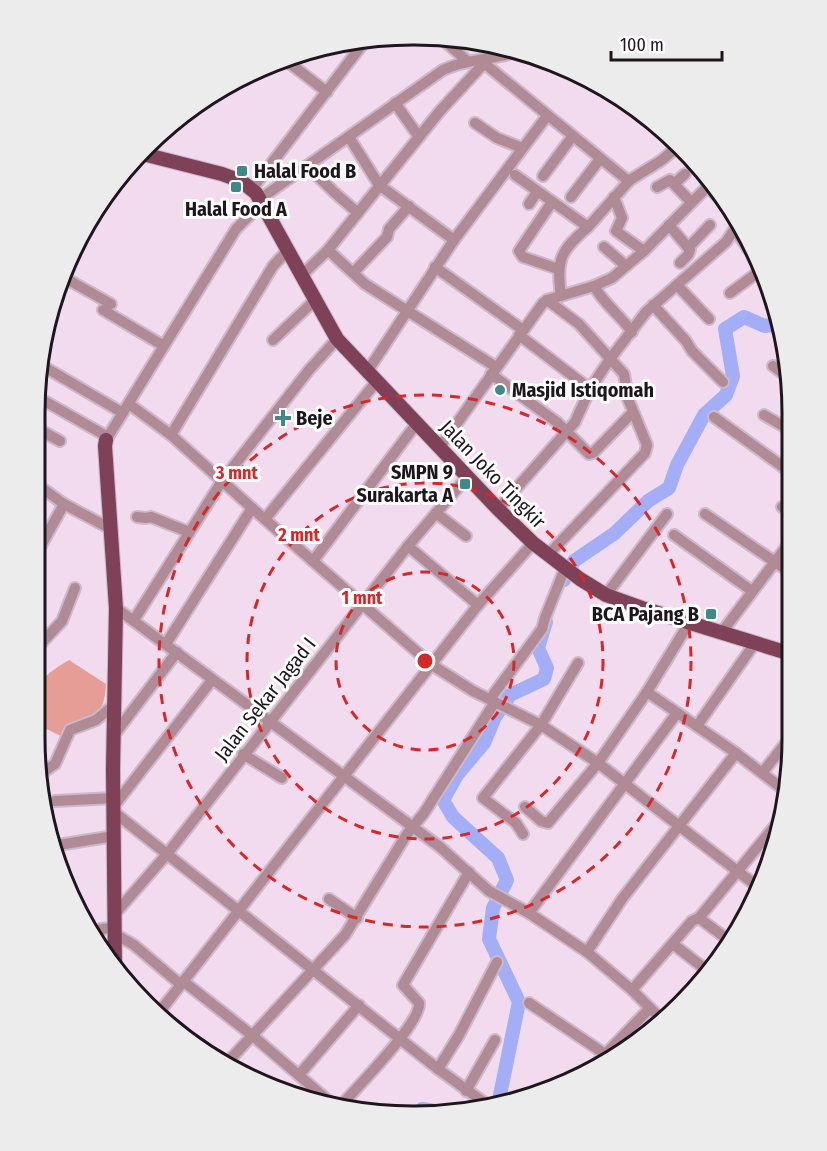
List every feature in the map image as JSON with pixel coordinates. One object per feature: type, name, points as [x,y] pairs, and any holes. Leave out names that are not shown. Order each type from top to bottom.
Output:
[{"type":"main road","points":[[150,156],[241,181],[258,197]]},
{"type":"main road","name":"Jalan Joko Tingkir","points":[[258,197],[337,339],[467,477],[533,543],[580,579],[606,595],[755,643],[782,647]]},
{"type":"main road","points":[[107,438],[105,446],[116,608],[115,953]]},
{"type":"street","points":[[452,47],[467,61]]},
{"type":"street","points":[[45,402],[107,438],[236,229],[327,92],[359,49]]},
{"type":"street","points":[[258,197],[307,166],[443,70],[467,61],[487,61],[502,56]]},
{"type":"street","points":[[487,61],[572,137],[630,180]]},
{"type":"street","points":[[302,275],[328,250],[419,137],[487,61]]},
{"type":"street","points":[[293,66],[327,92]]},
{"type":"street","points":[[395,104],[419,137]]},
{"type":"street","points":[[265,519],[372,377],[435,267],[547,116]]},
{"type":"street","points":[[476,123],[497,138],[522,148]]},
{"type":"street","points":[[349,137],[379,185],[454,240]]},
{"type":"street","points":[[543,176],[572,137]]},
{"type":"street","points":[[561,296],[558,269],[560,259],[568,246],[630,180],[672,151]]},
{"type":"street","points":[[571,197],[600,159]]},
{"type":"street","points":[[307,166],[358,213]]},
{"type":"street","points":[[674,184],[685,174]]},
{"type":"street","points":[[515,175],[588,227]]},
{"type":"street","points":[[657,187],[667,179],[691,202]]},
{"type":"street","points":[[440,447],[521,332],[547,300],[594,286],[612,278],[644,251],[705,188]]},
{"type":"street","points":[[529,204],[537,192]]},
{"type":"street","points":[[614,197],[622,218],[616,231],[644,251]]},
{"type":"street","points":[[552,202],[519,251],[523,257],[558,269]]},
{"type":"street","points":[[353,273],[387,237],[389,229],[409,206]]},
{"type":"street","points":[[669,225],[690,253],[680,263]]},
{"type":"street","points":[[688,248],[710,225]]},
{"type":"street","points":[[498,509],[579,417],[590,388],[653,305],[726,242],[734,231]]},
{"type":"street","points":[[604,247],[626,266]]},
{"type":"street","points":[[171,435],[273,266],[288,250]]},
{"type":"street","points":[[328,250],[365,284],[493,371],[566,432],[584,451],[591,454],[633,412]]},
{"type":"street","points":[[435,267],[590,388]]},
{"type":"street","points":[[730,293],[755,275]]},
{"type":"street","points":[[70,281],[164,346]]},
{"type":"street","points":[[677,285],[709,319]]},
{"type":"street","points":[[594,286],[602,299],[620,316],[632,332]]},
{"type":"street","points":[[547,300],[579,324],[624,374],[627,396],[646,442],[645,453],[548,555]]},
{"type":"street","points":[[273,340],[314,301]]},
{"type":"street","points":[[653,305],[682,336],[693,352],[723,382]]},
{"type":"street","points":[[116,624],[132,618],[222,481],[309,370],[337,339]]},
{"type":"street","points":[[773,366],[779,371]]},
{"type":"street","points":[[48,369],[171,435],[432,665],[495,702],[541,725],[598,763],[753,882]]},
{"type":"street","points":[[764,415],[782,425]]},
{"type":"street","points":[[714,417],[782,466]]},
{"type":"street","points":[[313,561],[417,423]]},
{"type":"street","points":[[45,433],[60,441]]},
{"type":"street","name":"Jalan Sekar Jagad I","points":[[114,925],[268,722],[408,546],[467,477]]},
{"type":"street","points":[[45,490],[64,504],[111,529]]},
{"type":"street","points":[[45,539],[64,504]]},
{"type":"street","points":[[166,644],[252,508]]},
{"type":"street","points":[[436,513],[466,536]]},
{"type":"street","points":[[606,595],[667,514]]},
{"type":"street","points":[[705,514],[782,568]]},
{"type":"street","points":[[137,517],[150,517],[189,532]]},
{"type":"street","points":[[674,535],[752,591]]},
{"type":"street","points":[[162,1007],[478,605],[533,543]]},
{"type":"street","points":[[408,546],[478,605]]},
{"type":"street","points":[[722,632],[782,552]]},
{"type":"street","points":[[232,1058],[338,944],[357,918],[413,827],[542,629],[566,568]]},
{"type":"street","points":[[45,640],[62,621],[75,588]]},
{"type":"street","points":[[116,608],[440,847],[489,891],[529,913],[586,952],[632,990],[657,1015]]},
{"type":"street","points":[[525,807],[541,821],[548,823],[598,763],[647,692],[689,623]]},
{"type":"street","points":[[697,726],[755,643]]},
{"type":"street","points":[[114,735],[177,652]]},
{"type":"street","points":[[523,834],[516,823],[483,798],[541,725],[578,663]]},
{"type":"street","points":[[61,842],[116,816],[212,680]]},
{"type":"street","points":[[647,692],[763,772],[779,786]]},
{"type":"street","points":[[47,770],[56,764],[72,728],[96,720],[114,705]]},
{"type":"street","points":[[529,913],[677,713]]},
{"type":"street","points":[[763,772],[782,748]]},
{"type":"street","points":[[586,952],[622,899],[736,753]]},
{"type":"street","points":[[243,754],[282,778]]},
{"type":"street","points":[[55,801],[116,816],[479,1100]]},
{"type":"street","points":[[632,990],[686,926],[699,918],[769,833]]},
{"type":"street","points":[[346,1100],[401,1038],[420,1006],[403,985],[469,872]]},
{"type":"street","points":[[329,899],[357,918]]},
{"type":"street","points":[[699,918],[724,936]]},
{"type":"street","points":[[99,929],[114,925],[134,945],[253,1036],[321,1094]]},
{"type":"street","points":[[673,944],[702,967]]},
{"type":"street","points":[[438,1069],[459,1035],[497,962]]},
{"type":"street","points":[[529,1003],[604,1053]]},
{"type":"street","points":[[299,1075],[359,1005]]},
{"type":"street","points":[[609,1050],[650,1008]]},
{"type":"street","points":[[466,1091],[495,1040]]},
{"type":"shaded area","points":[[69,660],[106,684],[103,704],[99,709],[68,727],[63,737],[45,728],[45,677]]},
{"type":"waterway","points":[[564,580],[574,561],[615,533],[648,501],[669,488],[677,465],[704,415],[726,395],[733,376],[725,329],[744,317],[765,326],[771,325]]},
{"type":"waterway","points":[[500,1095],[519,1002],[489,939],[493,908],[507,880],[498,858],[453,817],[443,800],[457,775],[484,743],[495,717],[510,695],[544,679],[547,668],[538,648],[546,622]]},
{"type":"place","name":"Halal Food B","points":[[242,171]]},
{"type":"place","name":"Halal Food A","points":[[236,187]]},
{"type":"place","name":"Masjid Istiqomah","points":[[500,390]]},
{"type":"place","name":"Beje","points":[[283,418]]},
{"type":"place","name":"SMPN 9 Surakarta A","points":[[465,484]]},
{"type":"place","name":"BCA Pajang B","points":[[711,614]]}]
